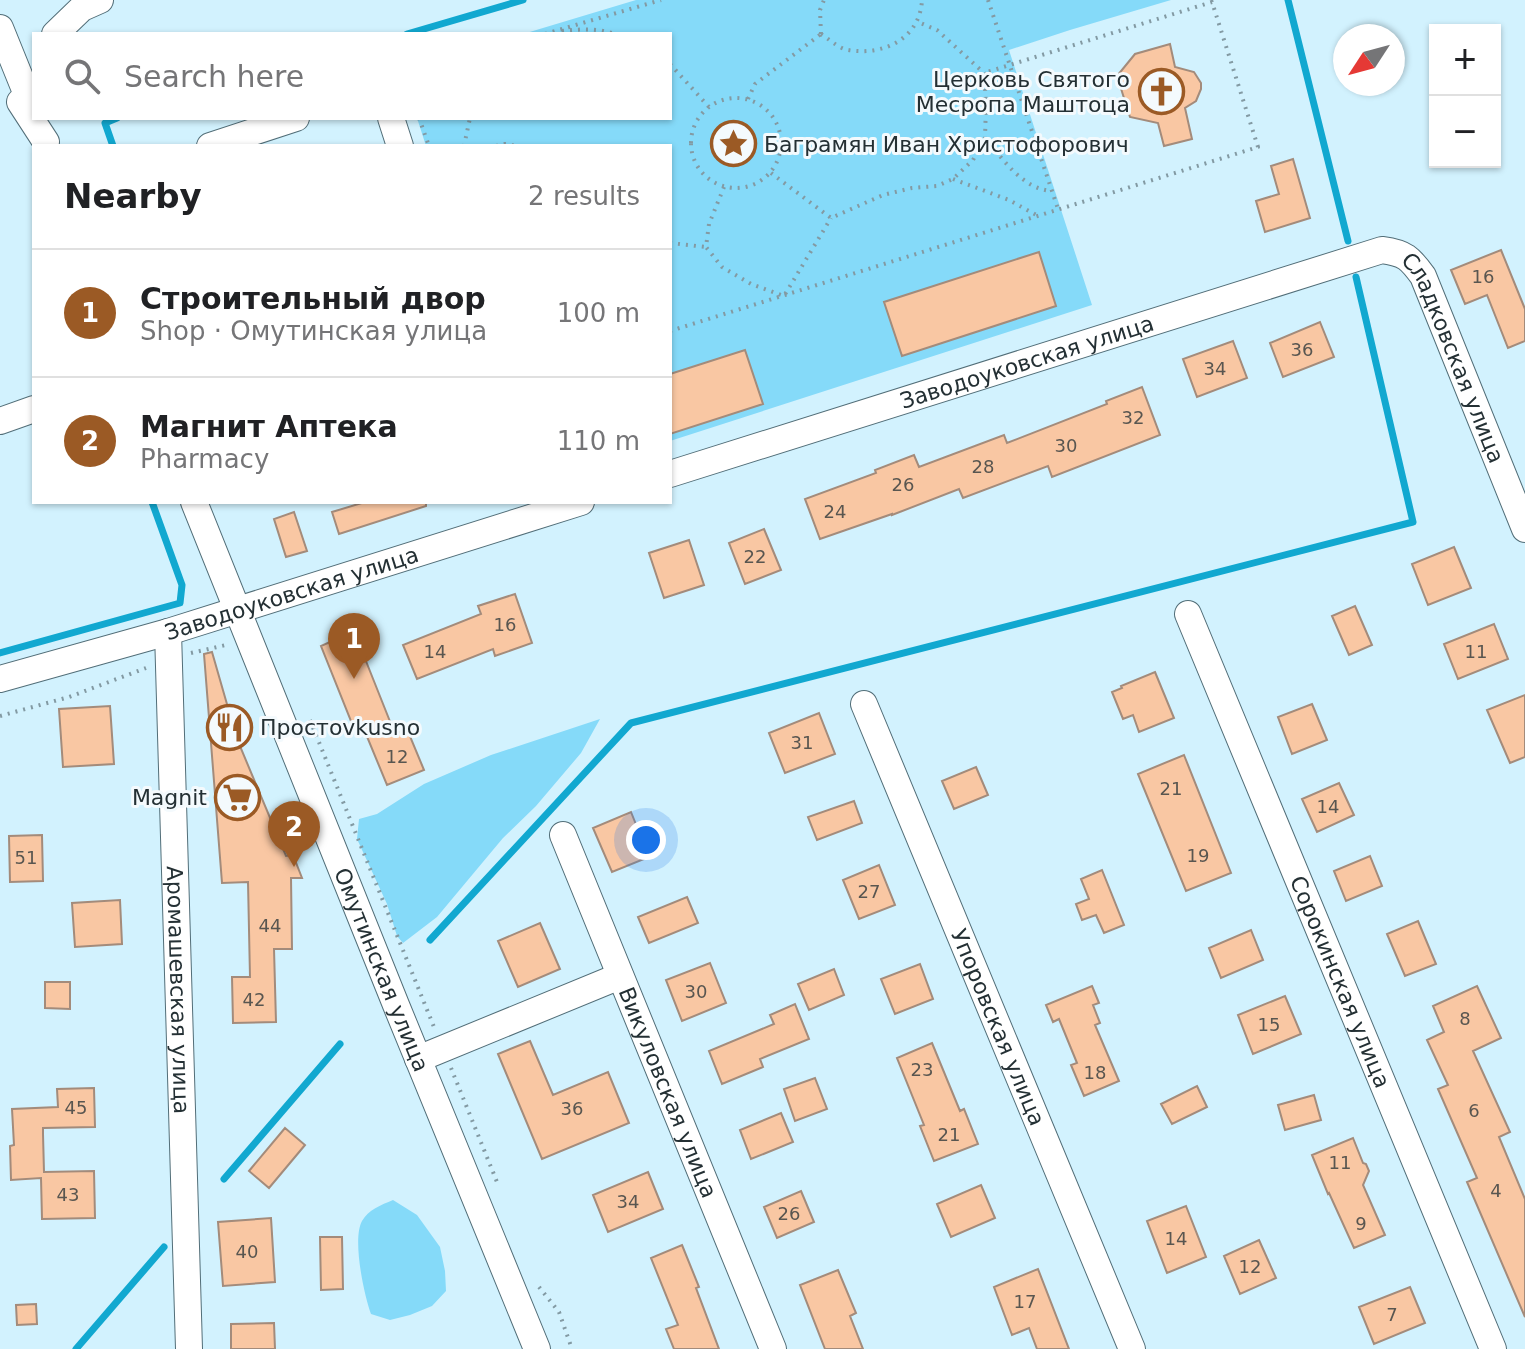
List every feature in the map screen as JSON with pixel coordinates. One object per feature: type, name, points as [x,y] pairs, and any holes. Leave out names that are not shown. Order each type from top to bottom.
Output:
[{"type":"street","points":[[57,32],[82,8],[100,0]]},
{"type":"street","points":[[0,28],[32,107]]},
{"type":"street","points":[[0,73],[32,115]]},
{"type":"street","points":[[216,144],[290,120]]},
{"type":"street","points":[[392,120],[398,144]]},
{"type":"street","name":"Заводоуковская улица","points":[[672,473],[1382,250]]},
{"type":"street","name":"Сладковская улица","points":[[1382,250],[1407,256],[1423,276],[1525,529]]},
{"type":"street","points":[[0,421],[32,410]]},
{"type":"street","name":"Омутинская улица","points":[[195,504],[537,1349]]},
{"type":"street","name":"Заводоуковская улица","points":[[0,679],[169,644],[237,610],[549,507]]},
{"type":"street","name":"Сорокинская улица","points":[[1188,614],[1493,1349]]},
{"type":"street","name":"Аромашевская улица","points":[[169,644],[189,1349]]},
{"type":"street","name":"Упоровская улица","points":[[864,704],[1132,1349]]},
{"type":"street","name":"Викуловская улица","points":[[563,835],[773,1349]]},
{"type":"street","points":[[418,1059],[620,976]]},
{"type":"path","points":[[551,32],[661,0]]},
{"type":"path","points":[[821,34],[820,10],[824,0]]},
{"type":"path","points":[[821,34],[845,50],[878,51],[903,39],[918,22],[922,0]]},
{"type":"path","points":[[988,0],[1058,209]]},
{"type":"path","points":[[672,330],[1258,147],[1212,2],[984,73]]},
{"type":"path","points":[[784,296],[831,218],[883,195],[937,186],[953,179],[973,160],[985,138],[984,73],[937,30],[918,22]]},
{"type":"path","points":[[557,32],[583,29],[609,32]]},
{"type":"path","points":[[748,99],[755,84],[821,34]]},
{"type":"path","points":[[672,66],[709,107]]},
{"type":"path","points":[[734,98],[748,99],[762,106],[773,117],[782,145],[778,160],[771,173],[761,182],[736,189],[724,187],[710,181],[700,171],[693,158],[693,130],[699,117],[709,107],[734,98]]},
{"type":"path","points":[[420,120],[428,144]]},
{"type":"path","points":[[464,144],[470,120]]},
{"type":"path","points":[[985,138],[1017,175],[1039,190],[1052,191]]},
{"type":"path","points":[[771,173],[831,218]]},
{"type":"path","points":[[953,179],[1009,200],[1038,216]]},
{"type":"path","points":[[706,247],[709,224],[724,187]]},
{"type":"path","points":[[672,243],[706,247],[722,267],[751,284],[784,296]]},
{"type":"path","points":[[0,716],[69,697],[148,667],[169,644],[193,653],[248,638]]},
{"type":"path","points":[[308,716],[500,1190]]},
{"type":"path","points":[[535,1275],[540,1289],[559,1312],[572,1349]]},
{"type":"shaded area","points":[[636,0],[1171,0],[1009,50],[1092,305],[672,440],[672,144],[425,144],[418,120],[672,120],[672,32],[530,32]]},
{"type":"shaded area","points":[[600,719],[581,753],[536,806],[503,838],[437,917],[403,943],[397,936],[387,904],[357,839],[359,819],[377,814],[424,784],[491,755]]},
{"type":"shaded area","points":[[393,1200],[417,1215],[440,1247],[446,1291],[432,1306],[390,1320],[371,1314],[362,1281],[358,1240],[365,1217],[375,1208]]},
{"type":"building","name":"Церковь Святого Месропа Маштоца","points":[[1170,44],[1175,67],[1194,72],[1201,89],[1196,101],[1185,108],[1192,139],[1164,146],[1158,123],[1130,117],[1117,76],[1135,54]]},
{"type":"building","points":[[1293,159],[1310,218],[1265,232],[1256,201],[1279,194],[1271,166]]},
{"type":"building","points":[[1501,250],[1525,309],[1525,341],[1508,348],[1487,295],[1465,304],[1451,270]]},
{"type":"building","points":[[1039,252],[1056,306],[902,356],[884,302]]},
{"type":"building","points":[[1320,322],[1334,357],[1283,377],[1270,343]]},
{"type":"building","points":[[1233,341],[1247,378],[1197,397],[1183,359]]},
{"type":"building","points":[[745,350],[763,404],[672,433],[672,373]]},
{"type":"building","points":[[1142,387],[1160,435],[1052,477],[1048,466],[963,498],[959,489],[820,539],[805,499],[876,473],[875,470],[914,455],[919,467],[1004,435],[1007,443]]},
{"type":"building","points":[[358,504],[426,504],[339,534],[332,512]]},
{"type":"building","points":[[294,512],[307,551],[286,557],[274,519]]},
{"type":"building","points":[[764,529],[781,570],[745,584],[729,543]]},
{"type":"building","points":[[689,540],[704,585],[664,598],[649,553]]},
{"type":"building","points":[[1454,547],[1471,588],[1428,605],[1412,564]]},
{"type":"building","points":[[515,594],[532,643],[495,656],[493,649],[417,679],[403,645],[481,614],[478,606]]},
{"type":"building","points":[[1355,606],[1372,645],[1349,655],[1332,616]]},
{"type":"building","points":[[1494,624],[1508,659],[1458,679],[1444,644]]},
{"type":"building","points":[[354,631],[395,734],[407,729],[424,770],[387,785],[361,722],[353,726],[321,646]]},
{"type":"building","points":[[212,652],[237,739],[286,856],[293,855],[302,878],[291,878],[292,949],[274,949],[276,1022],[233,1023],[232,977],[250,977],[248,882],[222,883],[204,654]]},
{"type":"building","points":[[1155,672],[1174,718],[1139,732],[1133,715],[1123,719],[1112,692]]},
{"type":"building","points":[[1525,695],[1525,757],[1510,763],[1487,710]]},
{"type":"building","points":[[1312,704],[1327,740],[1292,754],[1278,717]]},
{"type":"building","points":[[110,706],[114,764],[63,767],[59,709]]},
{"type":"building","points":[[819,713],[835,754],[785,773],[769,733]]},
{"type":"building","points":[[1184,755],[1231,873],[1186,891],[1138,774]]},
{"type":"building","points":[[976,767],[988,795],[954,809],[942,781]]},
{"type":"building","points":[[1339,783],[1354,815],[1317,832],[1302,799]]},
{"type":"building","points":[[854,801],[862,823],[817,840],[808,817]]},
{"type":"building","points":[[631,812],[649,857],[612,872],[593,828]]},
{"type":"building","points":[[42,835],[43,881],[10,882],[9,836]]},
{"type":"building","points":[[1370,856],[1382,886],[1346,901],[1334,871]]},
{"type":"building","points":[[879,865],[895,905],[859,919],[843,880]]},
{"type":"building","points":[[1102,870],[1124,925],[1104,933],[1096,915],[1082,920],[1076,904],[1089,899],[1081,879]]},
{"type":"building","points":[[687,897],[698,923],[649,943],[638,917]]},
{"type":"building","points":[[120,900],[122,944],[75,947],[72,903]]},
{"type":"building","points":[[1418,921],[1436,964],[1405,976],[1387,934]]},
{"type":"building","points":[[540,923],[560,969],[518,987],[498,941]]},
{"type":"building","points":[[1251,930],[1263,960],[1221,978],[1209,948]]},
{"type":"building","points":[[710,963],[726,1003],[682,1021],[666,980]]},
{"type":"building","points":[[920,964],[933,999],[895,1014],[881,979]]},
{"type":"building","points":[[834,969],[844,995],[809,1010],[798,984]]},
{"type":"building","points":[[45,982],[70,982],[70,1009],[45,1008]]},
{"type":"building","points":[[1092,986],[1099,1003],[1093,1005],[1100,1023],[1095,1025],[1119,1081],[1084,1096],[1071,1065],[1077,1063],[1059,1019],[1053,1022],[1046,1005]]},
{"type":"building","points":[[1477,986],[1501,1038],[1473,1051],[1510,1132],[1499,1137],[1525,1199],[1525,1317],[1467,1182],[1477,1178],[1438,1089],[1448,1085],[1427,1040],[1444,1032],[1433,1006]]},
{"type":"building","points":[[1285,996],[1301,1034],[1253,1054],[1238,1015]]},
{"type":"building","points":[[795,1004],[809,1039],[760,1059],[763,1067],[722,1084],[709,1051],[774,1024],[770,1015]]},
{"type":"building","points":[[530,1041],[553,1095],[608,1072],[629,1123],[542,1159],[498,1054]]},
{"type":"building","points":[[932,1043],[960,1111],[964,1109],[978,1144],[934,1161],[920,1126],[924,1125],[897,1058]]},
{"type":"building","points":[[815,1078],[827,1109],[795,1121],[784,1089]]},
{"type":"building","points":[[1197,1086],[1207,1107],[1172,1124],[1161,1104]]},
{"type":"building","points":[[94,1088],[95,1127],[43,1128],[43,1134],[44,1172],[94,1171],[95,1218],[42,1219],[41,1178],[11,1180],[10,1146],[14,1145],[12,1109],[58,1107],[57,1089]]},
{"type":"building","points":[[1314,1095],[1321,1120],[1285,1130],[1278,1105]]},
{"type":"building","points":[[781,1113],[793,1142],[751,1159],[740,1130]]},
{"type":"building","points":[[285,1128],[305,1145],[269,1188],[249,1171]]},
{"type":"building","points":[[1353,1138],[1369,1171],[1363,1185],[1385,1235],[1354,1248],[1312,1155]]},
{"type":"building","points":[[648,1172],[663,1209],[608,1232],[593,1195]]},
{"type":"building","points":[[981,1185],[995,1218],[951,1237],[937,1204]]},
{"type":"building","points":[[801,1191],[814,1222],[777,1238],[764,1207]]},
{"type":"building","points":[[1186,1206],[1206,1257],[1167,1273],[1147,1221]]},
{"type":"building","points":[[271,1218],[275,1282],[223,1286],[218,1222]]},
{"type":"building","points":[[320,1237],[342,1237],[343,1289],[321,1290]]},
{"type":"building","points":[[1259,1240],[1276,1278],[1240,1294],[1224,1256]]},
{"type":"building","points":[[682,1245],[719,1349],[674,1349],[666,1329],[678,1325],[651,1258]]},
{"type":"building","points":[[1038,1269],[1069,1349],[1037,1349],[1029,1328],[1012,1335],[994,1287]]},
{"type":"building","points":[[838,1270],[856,1313],[850,1316],[863,1349],[825,1349],[800,1285]]},
{"type":"building","points":[[1410,1287],[1425,1323],[1374,1344],[1359,1307]]},
{"type":"building","points":[[36,1304],[37,1324],[17,1325],[16,1305]]},
{"type":"building","points":[[274,1323],[275,1349],[231,1349],[231,1324]]},
{"type":"waterway","points":[[414,32],[523,0]]},
{"type":"waterway","points":[[1288,0],[1348,241]]},
{"type":"waterway","points":[[112,120],[105,123],[112,144]]},
{"type":"waterway","points":[[430,940],[631,723],[1413,522],[1356,277]]},
{"type":"waterway","points":[[0,653],[180,603],[182,585],[153,504]]},
{"type":"waterway","points":[[224,1179],[340,1044]]},
{"type":"waterway","points":[[76,1349],[164,1247]]},
{"type":"place","name":"Церковь Святого Месропа Маштоца","points":[[1161,92]]},
{"type":"place","name":"Баграмян Иван Христофорович","points":[[733,144]]},
{"type":"place","name":"Строительный двор","points":[[354,679]]},
{"type":"place","name":"Простоvkusno","points":[[229,727]]},
{"type":"place","name":"Magnit","points":[[238,797]]},
{"type":"place","name":"Магнит Аптека","points":[[294,867]]}]
